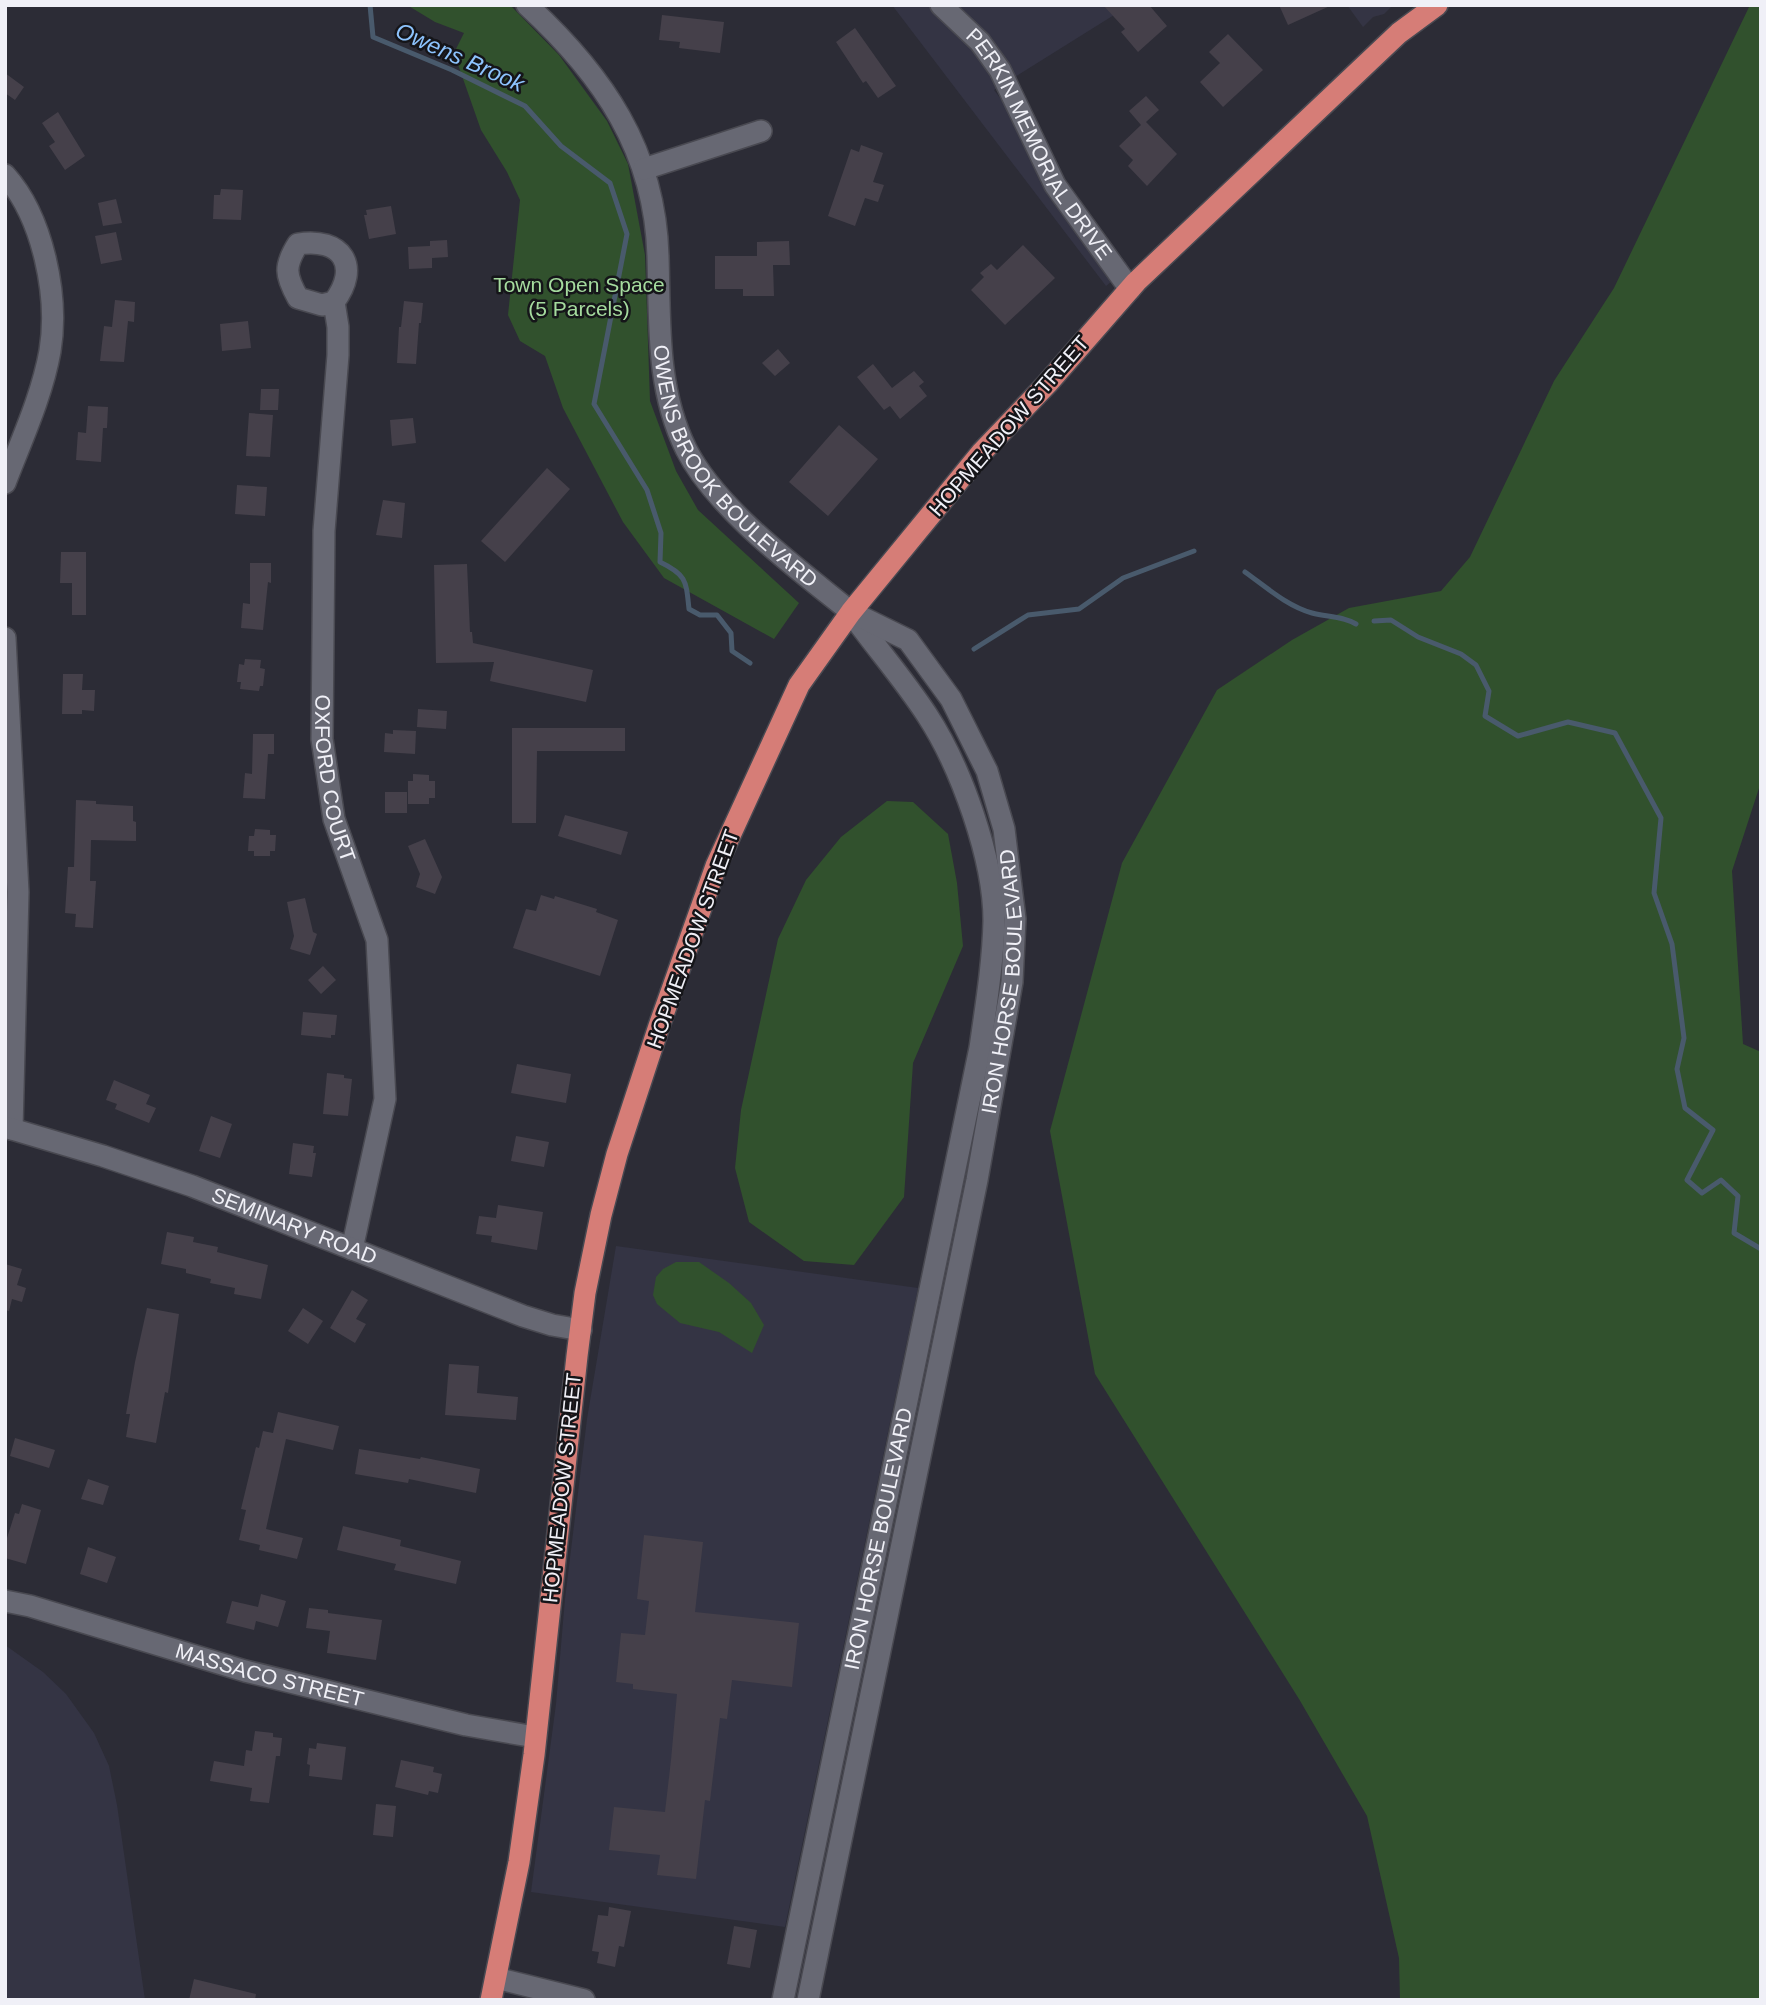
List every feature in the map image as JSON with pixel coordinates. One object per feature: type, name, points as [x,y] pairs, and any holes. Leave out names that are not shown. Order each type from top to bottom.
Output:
[{"type":"highway","name":"HOPMEADOW STREET","points":[[491,2000],[519,1862],[585,1293],[598,1228],[617,1154],[716,866],[799,685],[851,612],[982,452],[1047,384],[1130,289],[1399,33],[1437,5]]},
{"type":"street","name":"OWENS BROOK BOULEVARD","points":[[527,5],[578,56],[610,97],[629,132],[644,169],[653,205],[658,252],[660,343],[665,389],[687,450],[732,511],[851,612]]},
{"type":"street","name":"PERKIN MEMORIAL DRIVE","points":[[942,5],[980,42],[1000,70],[1055,185],[1130,289]]},
{"type":"street","points":[[644,169],[761,131]]},
{"type":"street","points":[[5,175],[19,191],[43,246],[53,320],[44,376],[5,483]]},
{"type":"street","name":"OXFORD COURT","points":[[334,302],[338,327],[338,355],[324,531],[322,739],[334,819],[377,940],[384,1099],[352,1249]]},
{"type":"street","name":"IRON HORSE BOULEVARD","points":[[783,2000],[980,1048],[990,981],[993,920],[986,861],[974,815],[951,760],[928,716],[851,612]]},
{"type":"street","name":"IRON HORSE BOULEVARD","points":[[808,2000],[977,1180],[1012,982],[1015,919],[1010,867],[987,771],[951,699],[908,640],[851,612]]},
{"type":"street","points":[[5,638],[18,892],[9,1128]]},
{"type":"street","name":"SEMINARY ROAD","points":[[9,1128],[192,1186],[523,1316],[581,1330]]},
{"type":"street","name":"MASSACO STREET","points":[[5,1601],[30,1606],[279,1680],[476,1727],[535,1737]]},
{"type":"street","points":[[496,1978],[584,2000]]},
{"type":"shaded area","points":[[892,5],[1130,5],[994,90],[1129,267],[1106,286]]},
{"type":"shaded area","points":[[1347,5],[1393,5],[1384,14],[1373,17],[1363,27]]},
{"type":"shaded area","points":[[616,1246],[918,1288],[785,1927],[531,1892],[556,1704],[565,1599],[587,1419]]},
{"type":"shaded area","points":[[5,1645],[43,1672],[66,1694],[94,1733],[109,1766],[145,2000],[5,2000]]},
{"type":"green space","name":"Town Open Space (5 Parcels)","points":[[407,5],[510,5],[559,55],[607,121],[628,164],[645,255],[650,401],[676,471],[698,510],[799,603],[774,639],[664,578],[623,522],[563,408],[545,356],[520,341],[508,315],[520,200],[507,172],[481,130],[454,53],[464,33],[435,22]]},
{"type":"green space","points":[[1750,5],[1761,5],[1761,782],[1732,871],[1743,1044],[1761,1052],[1761,2000],[1400,2000],[1399,1958],[1367,1816],[1299,1699],[1095,1374],[1050,1131],[1122,863],[1217,690],[1292,640],[1349,608],[1441,591],[1470,557],[1554,381],[1614,288]]},
{"type":"green space","points":[[887,801],[913,802],[948,834],[957,883],[963,946],[913,1063],[904,1197],[854,1265],[804,1261],[749,1222],[735,1168],[741,1110],[778,939],[806,880],[841,837]]},
{"type":"green space","points":[[676,1262],[699,1262],[751,1303],[764,1325],[752,1353],[719,1332],[680,1323],[657,1304],[653,1295],[656,1277],[663,1269]]},
{"type":"building","points":[[1103,5],[1149,5],[1167,26],[1138,52],[1121,32],[1125,29]]},
{"type":"building","points":[[1279,5],[1332,5],[1288,25]]},
{"type":"building","points":[[662,15],[724,22],[720,53],[679,48],[680,42],[659,40]]},
{"type":"building","points":[[855,28],[896,86],[878,98],[866,81],[863,83],[836,42]]},
{"type":"building","points":[[1228,34],[1263,70],[1223,107],[1200,82],[1220,63],[1209,52]]},
{"type":"building","points":[[5,73],[24,87],[15,100],[5,93]]},
{"type":"building","points":[[1146,96],[1159,110],[1146,122],[1177,154],[1147,186],[1128,166],[1133,160],[1119,146],[1141,125],[1129,111]]},
{"type":"building","points":[[58,112],[85,156],[65,170],[49,146],[55,142],[42,123]]},
{"type":"building","points":[[861,145],[883,153],[873,182],[884,185],[878,202],[865,198],[855,226],[828,216],[851,149],[859,152]]},
{"type":"building","points":[[221,189],[243,190],[241,220],[213,219],[214,195],[220,195]]},
{"type":"building","points":[[116,199],[122,223],[103,226],[98,203]]},
{"type":"building","points":[[391,206],[396,234],[369,239],[364,215],[367,215],[366,210]]},
{"type":"building","points":[[116,232],[122,260],[101,264],[95,236]]},
{"type":"building","points":[[447,240],[448,257],[432,258],[432,268],[409,269],[408,247],[430,246],[430,241]]},
{"type":"building","points":[[789,241],[790,265],[773,265],[774,296],[743,296],[743,289],[715,289],[715,256],[757,256],[757,242]]},
{"type":"building","points":[[1023,245],[1055,278],[1005,325],[971,290],[984,277],[980,273],[991,264],[997,270]]},
{"type":"building","points":[[115,300],[135,302],[134,322],[128,321],[124,362],[100,361],[104,326],[112,327]]},
{"type":"building","points":[[404,301],[423,303],[416,364],[397,363]]},
{"type":"building","points":[[248,321],[251,348],[222,351],[220,324]]},
{"type":"building","points":[[778,349],[790,363],[775,376],[762,363]]},
{"type":"building","points":[[873,364],[892,388],[914,371],[924,382],[919,386],[927,396],[900,419],[890,406],[884,410],[857,377]]},
{"type":"building","points":[[261,389],[279,389],[278,410],[260,410]]},
{"type":"building","points":[[88,406],[108,407],[107,428],[103,428],[101,462],[76,460],[78,432],[86,433]]},
{"type":"building","points":[[249,413],[273,415],[270,457],[246,456]]},
{"type":"building","points":[[413,418],[416,443],[392,446],[390,420]]},
{"type":"building","points":[[839,425],[878,459],[828,516],[789,482]]},
{"type":"building","points":[[547,468],[570,489],[505,562],[481,541]]},
{"type":"building","points":[[237,485],[267,487],[265,516],[235,514]]},
{"type":"building","points":[[383,500],[405,503],[402,538],[376,535]]},
{"type":"building","points":[[61,552],[86,552],[86,615],[72,615],[72,583],[60,583]]},
{"type":"building","points":[[250,563],[271,563],[271,583],[268,582],[263,630],[241,628],[243,603],[250,604]]},
{"type":"building","points":[[467,564],[470,632],[473,643],[593,670],[586,702],[490,681],[494,662],[436,663],[434,565]]},
{"type":"building","points":[[245,659],[261,660],[260,668],[265,669],[263,686],[260,686],[259,691],[240,689],[241,682],[237,682],[239,664],[244,665]]},
{"type":"building","points":[[63,674],[83,674],[82,690],[95,690],[94,711],[82,710],[82,714],[62,714]]},
{"type":"building","points":[[418,709],[447,711],[446,729],[417,727]]},
{"type":"building","points":[[512,728],[625,728],[625,751],[537,751],[536,823],[512,823]]},
{"type":"building","points":[[393,730],[416,731],[415,754],[384,752],[385,733],[393,734]]},
{"type":"building","points":[[253,734],[274,734],[274,754],[268,754],[265,799],[243,798],[245,773],[252,774]]},
{"type":"building","points":[[413,774],[429,775],[429,781],[435,781],[435,798],[429,798],[429,804],[408,804],[408,781],[413,781]]},
{"type":"building","points":[[385,792],[407,792],[407,813],[385,813]]},
{"type":"building","points":[[76,800],[133,806],[133,821],[136,822],[136,841],[91,840],[90,881],[96,881],[93,928],[75,927],[76,914],[65,913],[68,867],[74,867]]},
{"type":"building","points":[[565,815],[628,832],[621,855],[558,836]]},
{"type":"building","points":[[255,829],[270,830],[270,835],[276,835],[275,851],[270,851],[270,856],[254,856],[254,851],[248,851],[249,836],[254,836]]},
{"type":"building","points":[[425,839],[442,877],[435,894],[416,887],[420,874],[408,846]]},
{"type":"building","points":[[541,895],[554,899],[555,896],[597,909],[596,912],[618,920],[600,976],[513,948],[526,909],[536,911]]},
{"type":"building","points":[[305,898],[313,932],[317,934],[310,955],[290,949],[294,936],[287,902]]},
{"type":"building","points":[[323,966],[336,980],[321,994],[308,980]]},
{"type":"building","points":[[303,1012],[337,1015],[335,1035],[331,1035],[331,1038],[301,1035]]},
{"type":"building","points":[[517,1064],[571,1074],[566,1103],[511,1093]]},
{"type":"building","points":[[327,1073],[352,1079],[348,1116],[323,1114]]},
{"type":"building","points":[[114,1080],[150,1095],[146,1104],[156,1108],[149,1123],[115,1109],[117,1104],[106,1100]]},
{"type":"building","points":[[211,1116],[232,1124],[220,1158],[199,1151]]},
{"type":"building","points":[[516,1136],[549,1142],[544,1167],[511,1161]]},
{"type":"building","points":[[293,1143],[314,1146],[313,1153],[316,1153],[312,1177],[289,1174]]},
{"type":"building","points":[[498,1205],[543,1212],[537,1250],[491,1242],[492,1236],[476,1234],[479,1216],[496,1218]]},
{"type":"building","points":[[167,1232],[194,1237],[193,1242],[218,1247],[217,1252],[268,1265],[261,1299],[234,1294],[235,1288],[210,1283],[211,1279],[186,1273],[186,1269],[161,1264]]},
{"type":"building","points":[[5,1264],[22,1269],[17,1285],[26,1288],[22,1302],[12,1299],[9,1311],[5,1310]]},
{"type":"building","points":[[352,1290],[368,1300],[356,1319],[366,1324],[355,1343],[330,1328]]},
{"type":"building","points":[[147,1308],[179,1314],[168,1393],[165,1392],[156,1443],[126,1437],[130,1414],[126,1414]]},
{"type":"building","points":[[303,1308],[323,1321],[308,1344],[288,1331]]},
{"type":"building","points":[[449,1364],[479,1366],[477,1393],[518,1397],[516,1420],[445,1415]]},
{"type":"building","points":[[278,1412],[339,1426],[333,1450],[286,1439],[266,1529],[303,1538],[297,1559],[259,1550],[260,1545],[239,1540],[246,1510],[241,1509],[256,1447],[259,1448],[263,1431],[273,1433]]},
{"type":"building","points":[[15,1438],[55,1450],[49,1468],[10,1456]]},
{"type":"building","points":[[359,1449],[420,1459],[421,1457],[480,1469],[476,1493],[409,1479],[408,1483],[355,1474]]},
{"type":"building","points":[[88,1479],[109,1486],[103,1505],[81,1499]]},
{"type":"building","points":[[22,1504],[41,1510],[26,1564],[5,1558],[5,1538],[15,1513],[19,1514]]},
{"type":"building","points":[[343,1526],[401,1540],[400,1546],[461,1561],[456,1584],[394,1570],[396,1564],[337,1550]]},
{"type":"building","points":[[644,1535],[703,1542],[695,1612],[799,1623],[792,1687],[732,1680],[727,1719],[720,1718],[710,1801],[705,1800],[696,1879],[657,1875],[660,1855],[609,1850],[614,1807],[665,1812],[671,1760],[677,1694],[633,1689],[633,1684],[616,1682],[621,1633],[645,1635],[649,1601],[637,1599]]},
{"type":"building","points":[[88,1547],[116,1557],[107,1583],[80,1574]]},
{"type":"building","points":[[261,1594],[286,1601],[278,1627],[256,1621],[254,1630],[226,1623],[232,1601],[258,1607]]},
{"type":"building","points":[[309,1608],[382,1620],[376,1660],[327,1653],[330,1631],[306,1628]]},
{"type":"building","points":[[255,1731],[273,1733],[273,1737],[282,1738],[280,1756],[276,1756],[269,1803],[250,1801],[252,1788],[210,1781],[214,1761],[244,1766],[246,1750],[252,1751]]},
{"type":"building","points":[[317,1743],[346,1747],[342,1780],[309,1776],[309,1748],[316,1749]]},
{"type":"building","points":[[401,1760],[434,1767],[433,1772],[442,1774],[438,1793],[429,1791],[428,1795],[395,1787]]},
{"type":"building","points":[[376,1804],[396,1806],[393,1837],[373,1835]]},
{"type":"building","points":[[609,1907],[631,1911],[624,1947],[619,1946],[615,1967],[597,1963],[599,1952],[592,1951],[598,1915],[608,1916]]},
{"type":"building","points":[[734,1926],[757,1930],[750,1968],[727,1964]]},
{"type":"building","points":[[194,1979],[256,1994],[255,2000],[189,2000]]},
{"type":"waterway","name":"Owens Brook","points":[[370,5],[373,37],[452,70],[525,106],[561,146],[610,183],[627,234],[594,404],[647,490],[661,533],[660,562],[676,571],[684,580],[689,609],[700,615],[717,615],[731,633],[732,651],[750,663]]},
{"type":"waterway","name":"Owens Brook","points":[[974,649],[1028,615],[1079,609],[1123,578],[1194,551]]},
{"type":"waterway","name":"Owens Brook","points":[[1245,572],[1294,606],[1356,624]]},
{"type":"waterway","name":"Owens Brook","points":[[1374,621],[1391,620],[1418,637],[1461,654],[1476,665],[1489,691],[1485,716],[1518,736],[1568,722],[1615,733],[1661,818],[1654,893],[1672,944],[1684,1038],[1677,1069],[1685,1108],[1713,1130],[1687,1180],[1702,1193],[1721,1180],[1738,1196],[1734,1233],[1761,1249]]}]
